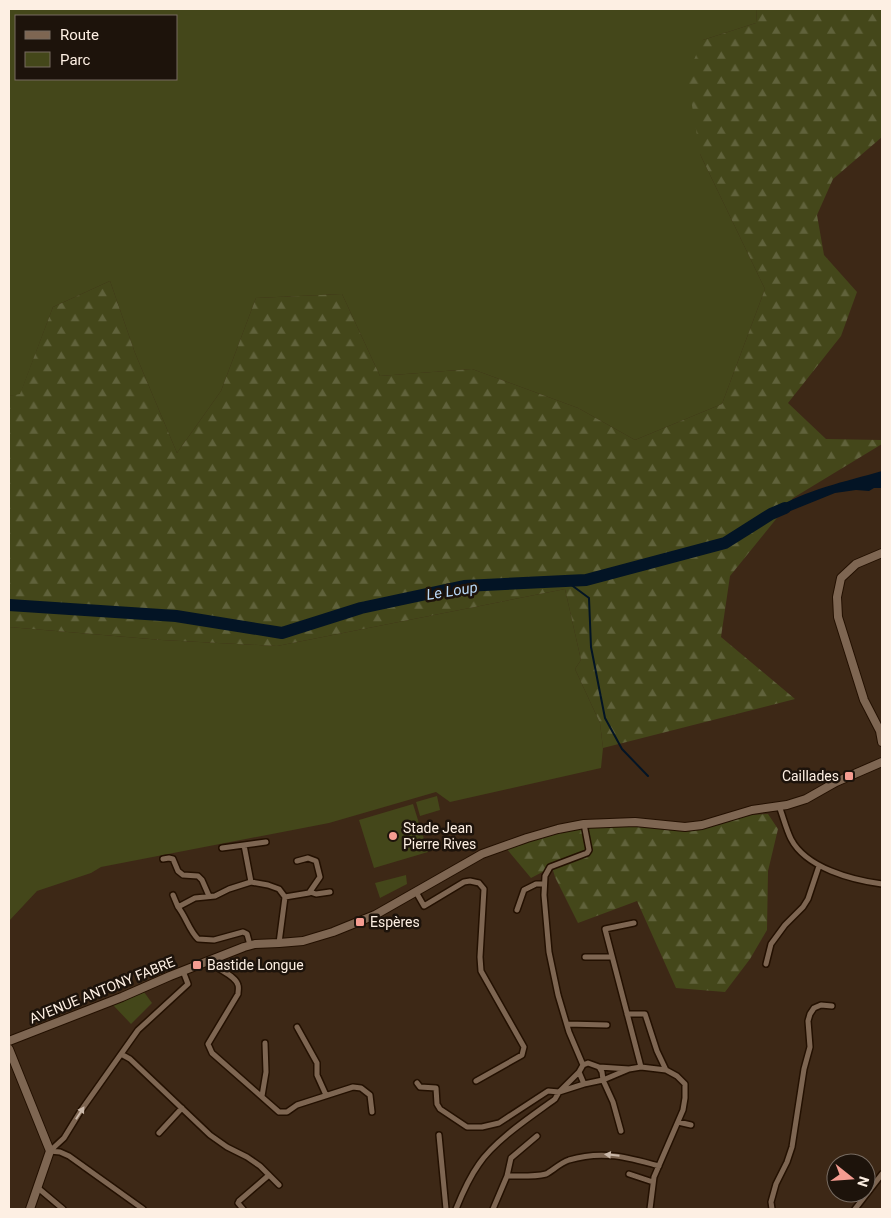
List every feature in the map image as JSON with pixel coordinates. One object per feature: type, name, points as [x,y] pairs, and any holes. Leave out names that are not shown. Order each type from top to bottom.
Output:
[{"type":"street","points":[[882,553],[856,564],[840,578],[837,598],[838,616],[864,700],[880,731],[882,742]]},
{"type":"street","name":"AVENUE ANTONY FABRE","points":[[9,1041],[250,945],[303,941],[334,932],[375,915],[482,854],[527,838],[584,824],[634,822],[685,827],[713,823],[752,810],[788,805],[806,799],[836,782],[882,762]]},
{"type":"street","points":[[779,806],[791,839],[806,858],[819,866],[849,877],[882,884]]},
{"type":"street","points":[[584,824],[589,850],[587,853],[550,867],[545,876],[544,884],[549,952],[558,994],[569,1032],[584,1065]]},
{"type":"street","points":[[222,848],[266,842]]},
{"type":"street","points":[[244,845],[251,882]]},
{"type":"street","points":[[297,861],[308,858],[316,861],[320,878],[310,892]]},
{"type":"street","points":[[163,859],[173,859],[178,870],[183,875],[198,876],[210,896]]},
{"type":"street","points":[[766,964],[772,944],[808,898],[819,866]]},
{"type":"street","points":[[178,907],[195,898],[215,896],[251,882],[274,887],[279,889],[285,897],[279,943]]},
{"type":"street","points":[[416,892],[424,906],[464,882],[479,882],[484,889],[480,957],[481,971],[524,1047],[522,1054],[476,1081]]},
{"type":"street","points":[[517,910],[524,890],[536,884],[544,884]]},
{"type":"street","points":[[285,897],[310,892],[316,894],[330,892]]},
{"type":"street","points":[[173,895],[178,907],[198,939],[214,940],[243,932],[246,934],[250,945]]},
{"type":"street","points":[[634,923],[605,929],[641,1067]]},
{"type":"street","points":[[585,957],[612,957]]},
{"type":"street","points":[[209,960],[233,978],[238,985],[238,994],[208,1044],[212,1053],[279,1112],[287,1112],[297,1105],[353,1087],[362,1088],[370,1095],[372,1112]]},
{"type":"street","points":[[30,1209],[50,1151],[64,1138],[138,1030],[188,984],[183,971]]},
{"type":"street","points":[[772,1209],[771,1202],[776,1184],[792,1147],[804,1070],[810,1048],[808,1021],[810,1014],[814,1008],[821,1005],[832,1006]]},
{"type":"street","points":[[627,1014],[645,1014],[666,1070]]},
{"type":"street","points":[[567,1024],[607,1025]]},
{"type":"street","points":[[297,1027],[317,1064],[318,1075],[326,1095]]},
{"type":"street","points":[[262,1096],[266,1072],[265,1043]]},
{"type":"street","points":[[9,1049],[50,1151]]},
{"type":"street","points":[[121,1054],[130,1059],[210,1135],[228,1148],[260,1166],[279,1186]]},
{"type":"street","points":[[456,1209],[464,1188],[479,1163],[497,1144],[555,1099],[584,1065],[629,1069]]},
{"type":"street","points":[[599,1066],[613,1102],[621,1131]]},
{"type":"street","points":[[417,1084],[420,1087],[436,1088],[437,1104],[440,1109],[467,1127],[482,1127],[499,1123],[548,1091],[559,1092],[603,1080],[629,1069],[641,1067],[666,1070],[677,1076],[685,1084],[686,1098],[683,1110],[653,1182],[650,1209]]},
{"type":"street","points":[[579,1072],[584,1084]]},
{"type":"street","points":[[159,1133],[182,1108]]},
{"type":"street","points":[[678,1122],[692,1125]]},
{"type":"street","points":[[440,1135],[446,1209]]},
{"type":"street","points":[[493,1209],[507,1176],[512,1158],[537,1136]]},
{"type":"street","points":[[50,1151],[60,1152],[69,1156],[143,1209]]},
{"type":"street","points":[[507,1176],[531,1176],[547,1173],[567,1160],[602,1154],[625,1157],[659,1166]]},
{"type":"street","points":[[629,1174],[653,1182]]},
{"type":"street","points":[[855,1209],[882,1174]]},
{"type":"street","points":[[243,1209],[238,1204],[238,1201],[269,1175]]},
{"type":"street","points":[[38,1188],[63,1209]]},
{"type":"green space","points":[[9,9],[757,9],[756,23],[703,40],[700,154],[765,289],[722,404],[635,440],[578,408],[472,369],[380,376],[342,294],[256,298],[221,391],[177,453],[135,353],[110,281],[53,307],[20,395],[9,396]]},
{"type":"green space","points":[[757,9],[882,9],[882,137],[833,179],[817,215],[824,255],[857,292],[841,336],[788,403],[826,439],[882,440],[882,444],[793,498],[730,576],[721,637],[795,699],[603,748],[600,723],[575,669],[581,660],[565,589],[277,646],[162,640],[9,627],[9,396],[20,394],[53,307],[110,281],[135,353],[177,453],[221,391],[256,298],[342,294],[380,376],[472,369],[578,408],[635,440],[722,404],[765,289],[700,154],[687,75],[703,40],[756,23]]},
{"type":"green space","points":[[565,589],[581,660],[575,669],[600,723],[603,748],[601,768],[450,802],[436,792],[329,823],[101,867],[91,873],[37,891],[9,921],[9,627],[162,640],[277,646]]},
{"type":"green space","points":[[437,796],[440,810],[420,816],[416,802]]},
{"type":"green space","name":"Stade Jean Pierre Rives","points":[[413,804],[428,852],[374,868],[359,820]]},
{"type":"green space","points":[[768,814],[778,829],[768,871],[767,930],[750,959],[725,992],[676,988],[637,901],[578,923],[552,867],[531,878],[506,848],[522,841],[573,828],[643,819],[706,827],[746,815]]},
{"type":"green space","points":[[406,875],[407,884],[380,898],[375,883]]},
{"type":"green space","points":[[144,992],[152,1003],[131,1024],[113,1005]]},
{"type":"water","points":[[882,471],[882,488],[874,488],[869,491],[856,490],[835,493],[788,512],[773,516],[769,512],[810,492]]},
{"type":"waterway","name":"Le Loup","points":[[9,605],[176,616],[282,633],[361,608],[464,586],[586,580],[725,543],[771,514],[785,508]]},
{"type":"waterway","points":[[566,581],[589,598],[591,647],[605,718],[622,749],[648,776]]},
{"type":"place","name":"Caillades","points":[[849,776]]},
{"type":"place","name":"Stade Jean Pierre Rives","points":[[393,836]]},
{"type":"place","name":"Espères","points":[[360,922]]},
{"type":"place","name":"Bastide Longue","points":[[197,965]]}]
